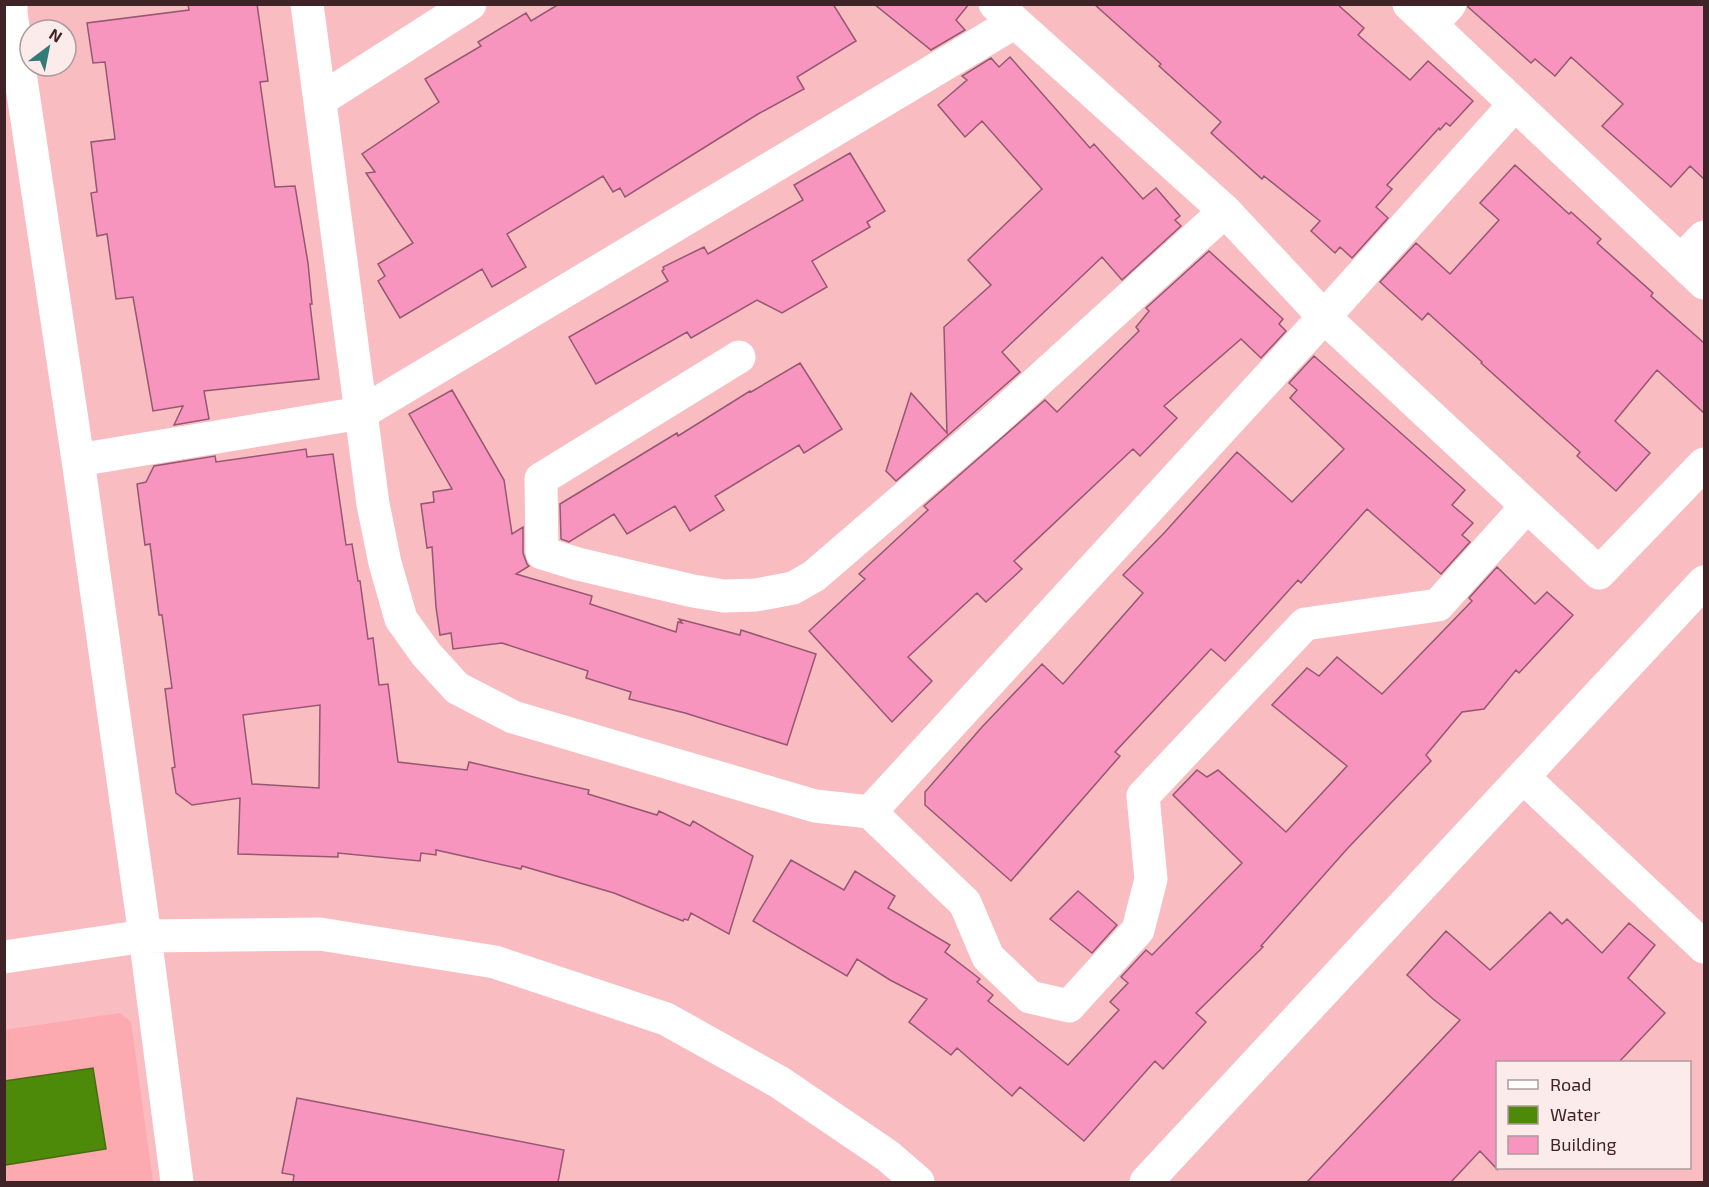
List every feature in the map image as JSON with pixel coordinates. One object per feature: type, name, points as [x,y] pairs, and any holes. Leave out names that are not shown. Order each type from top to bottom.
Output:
[{"type":"street","points":[[11,4],[10,13],[78,460],[177,1182]]},
{"type":"street","points":[[307,4],[374,504],[383,553],[401,619],[426,654],[457,688],[513,717],[815,806],[870,812],[965,903],[988,957],[1030,997],[1069,1005],[1138,930],[1151,879],[1143,795],[1305,624],[1438,605],[1527,506]]},
{"type":"street","points":[[320,100],[470,4]]},
{"type":"street","points":[[1430,11],[1515,104],[1693,272],[1704,237]]},
{"type":"street","points":[[78,460],[361,413],[1005,13],[1226,211],[1323,317],[1599,573],[1704,464]]},
{"type":"street","points":[[870,812],[1515,104]]},
{"type":"street","points":[[739,357],[541,479],[543,553],[578,564],[724,596],[756,595],[793,588],[813,576],[994,422],[1226,211]]},
{"type":"street","points":[[1146,1182],[1704,582]]},
{"type":"street","points":[[1523,777],[1704,946]]},
{"type":"street","points":[[4,957],[145,936],[320,934],[495,962],[666,1019],[779,1082],[888,1156],[918,1182]]},
{"type":"shaded area","points":[[120,1013],[131,1022],[153,1182],[5,1182],[4,1030]]},
{"type":"water","points":[[93,1068],[106,1149],[5,1165],[5,1081]]},
{"type":"building","points":[[188,4],[257,4],[268,81],[260,82],[275,187],[295,186],[308,263],[312,304],[310,304],[319,379],[204,391],[209,419],[174,425],[183,406],[153,411],[133,297],[116,299],[107,234],[97,236],[91,193],[97,192],[91,142],[115,139],[105,62],[93,63],[87,23],[189,10]]},
{"type":"building","points":[[559,4],[833,4],[856,41],[797,77],[804,89],[758,114],[625,197],[620,188],[613,192],[603,176],[507,234],[526,267],[492,287],[482,269],[400,318],[378,281],[385,276],[378,264],[413,243],[366,173],[375,172],[362,154],[439,102],[425,79],[481,46],[478,42],[526,13],[531,21]]},
{"type":"building","points":[[874,4],[969,4],[956,20],[965,30],[931,50]]},
{"type":"building","points":[[1094,4],[1337,4],[1364,28],[1358,35],[1410,80],[1428,61],[1473,101],[1450,126],[1446,123],[1440,130],[1439,128],[1387,185],[1392,189],[1376,207],[1388,218],[1352,258],[1340,247],[1335,253],[1311,231],[1320,221],[1264,176],[1262,179],[1211,133],[1221,122]]},
{"type":"building","points":[[1468,4],[1704,4],[1704,179],[1690,166],[1671,187],[1602,126],[1623,104],[1571,57],[1555,76],[1535,59],[1531,63],[1468,7]]},
{"type":"building","points":[[1010,57],[1090,148],[1094,144],[1143,199],[1156,188],[1180,216],[1175,220],[1181,226],[1122,280],[1102,257],[1002,352],[1020,372],[896,481],[886,471],[911,393],[947,433],[944,327],[991,285],[968,260],[1042,189],[982,121],[965,137],[938,105],[967,80],[962,76],[991,58],[999,67]]},
{"type":"building","points":[[850,153],[885,211],[867,222],[870,227],[812,261],[827,287],[782,313],[757,300],[691,338],[687,332],[596,384],[569,337],[668,281],[662,271],[663,267],[704,247],[708,254],[803,200],[794,185]]},
{"type":"building","points":[[1515,165],[1569,214],[1571,212],[1601,239],[1597,243],[1653,293],[1651,296],[1704,343],[1704,413],[1657,370],[1615,421],[1650,453],[1616,491],[1577,456],[1580,452],[1428,313],[1422,320],[1380,282],[1416,243],[1450,274],[1499,220],[1480,203]]},
{"type":"building","points":[[1209,251],[1283,319],[1279,324],[1286,331],[1261,358],[1241,339],[1164,406],[1177,418],[1140,456],[1133,449],[1014,561],[1022,569],[986,602],[977,593],[908,657],[932,681],[892,722],[809,631],[865,579],[859,574],[928,510],[924,506],[1045,400],[1057,412],[1139,331],[1136,327],[1149,311],[1146,308]]},
{"type":"building","points":[[1314,356],[1465,490],[1452,505],[1473,523],[1462,535],[1470,542],[1441,574],[1367,509],[1301,583],[1298,580],[1225,661],[1211,649],[1115,752],[1120,756],[1011,881],[925,805],[925,792],[1042,664],[1063,684],[1143,593],[1123,575],[1237,452],[1292,502],[1344,449],[1290,398],[1297,390],[1289,383]]},
{"type":"building","points":[[800,363],[842,429],[804,453],[799,445],[715,496],[724,510],[690,531],[675,506],[627,534],[614,514],[569,542],[561,539],[560,504],[677,433],[678,436]]},
{"type":"building","points":[[452,390],[504,480],[512,534],[523,527],[523,553],[529,566],[516,574],[592,596],[590,604],[676,632],[678,622],[682,623],[679,619],[740,635],[741,630],[816,654],[787,745],[685,713],[629,699],[631,692],[586,678],[588,671],[502,643],[453,649],[451,633],[440,635],[432,547],[427,548],[421,504],[434,502],[433,492],[452,489],[409,414]]},
{"type":"building","points":[[306,449],[307,457],[333,454],[346,545],[352,544],[368,639],[373,638],[379,685],[388,684],[398,762],[467,770],[469,762],[589,790],[588,794],[657,815],[659,811],[690,826],[693,821],[753,856],[729,934],[691,913],[688,920],[683,921],[614,893],[522,866],[521,869],[436,850],[436,855],[421,853],[420,861],[338,853],[338,857],[238,854],[240,798],[192,805],[176,793],[165,689],[172,688],[162,615],[159,615],[150,544],[145,545],[137,484],[146,482],[154,466],[215,456],[216,462]],"holes":[[[320,705],[319,788],[252,784],[243,715]]]},
{"type":"building","points":[[1497,567],[1535,604],[1547,592],[1573,615],[1519,673],[1516,670],[1484,709],[1462,712],[1426,755],[1431,761],[1347,849],[1261,946],[1263,947],[1196,1013],[1206,1022],[1163,1069],[1155,1061],[1084,1141],[1020,1087],[1012,1096],[957,1048],[951,1055],[909,1022],[927,999],[890,980],[857,959],[847,976],[753,921],[791,860],[844,890],[855,871],[895,896],[888,908],[950,945],[945,952],[980,979],[977,982],[993,995],[988,1001],[1068,1065],[1119,1010],[1110,1002],[1128,983],[1121,977],[1146,950],[1152,955],[1242,863],[1173,795],[1197,770],[1207,777],[1218,770],[1286,832],[1347,766],[1272,705],[1307,668],[1319,676],[1337,657],[1382,694],[1472,601],[1469,598]]},
{"type":"building","points":[[1078,891],[1117,925],[1092,953],[1050,919]]},
{"type":"building","points":[[1550,912],[1562,924],[1567,919],[1602,953],[1629,923],[1655,945],[1628,978],[1665,1013],[1620,1061],[1496,1061],[1496,1168],[1480,1151],[1451,1182],[1307,1182],[1460,1020],[1407,975],[1446,931],[1490,970]]},
{"type":"building","points":[[297,1098],[564,1150],[558,1182],[293,1182],[294,1175],[282,1173]]}]
